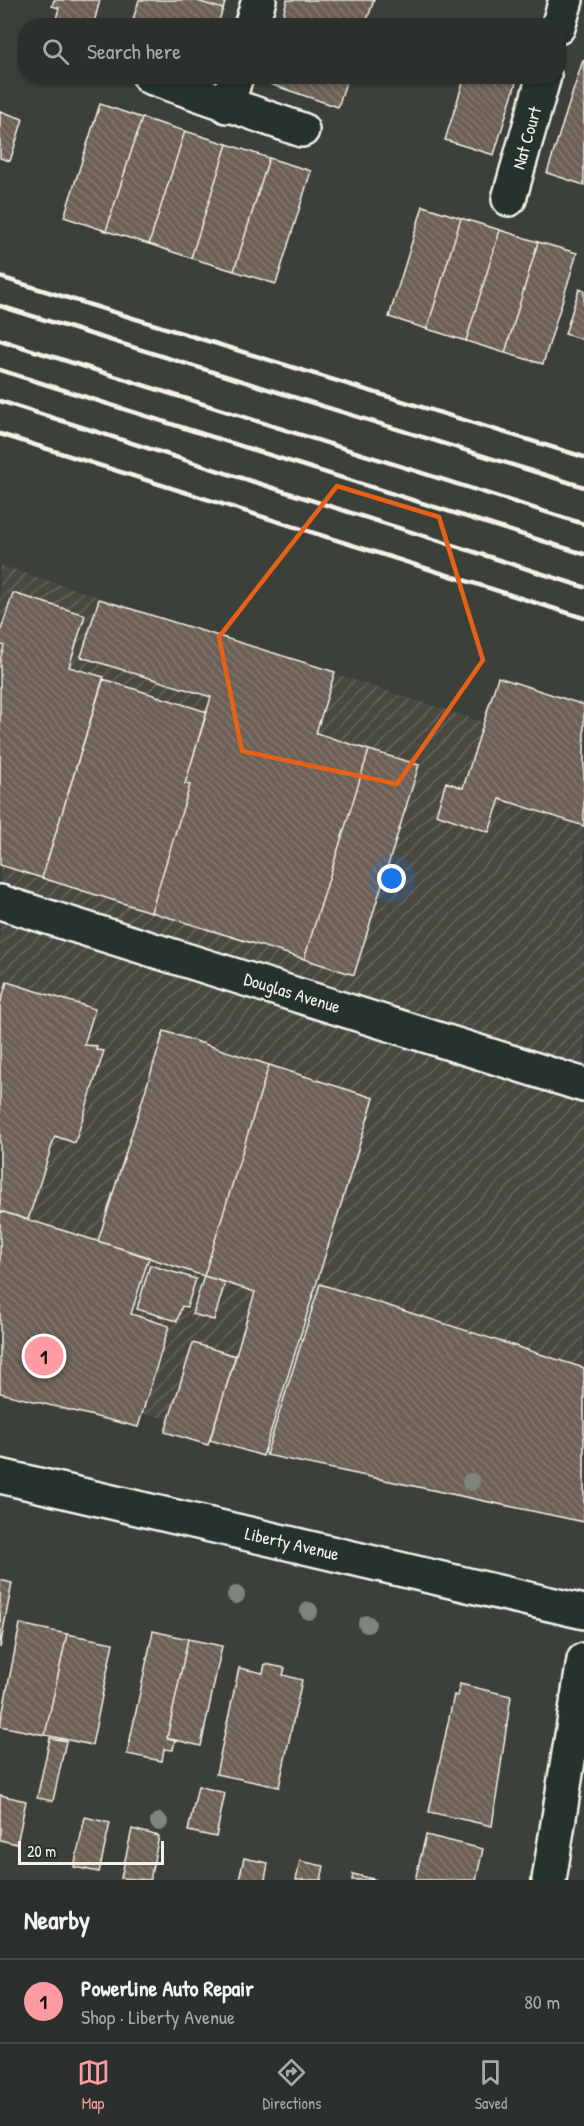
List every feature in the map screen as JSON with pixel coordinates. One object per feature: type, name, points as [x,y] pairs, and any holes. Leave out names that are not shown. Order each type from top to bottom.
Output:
[{"type":"street","points":[[253,18],[259,0]]},
{"type":"street","points":[[561,18],[567,0],[584,5]]},
{"type":"street","points":[[190,84],[231,91],[302,130]]},
{"type":"street","name":"Nat Court","points":[[509,199],[542,84]]},
{"type":"street","name":"Douglas Avenue","points":[[0,902],[584,1085]]},
{"type":"street","name":"Liberty Avenue","points":[[0,1476],[584,1612]]},
{"type":"street","points":[[549,1880],[584,1660]]},
{"type":"highlighted area","points":[[337,486],[439,517],[483,660],[397,784],[242,751],[219,637]]},
{"type":"shaded area","points":[[0,565],[584,755],[584,1510],[0,1382]]},
{"type":"building","points":[[54,0],[100,0],[95,18],[56,18],[59,8],[52,6]]},
{"type":"building","points":[[139,0],[194,0],[223,9],[220,18],[133,18]]},
{"type":"building","points":[[194,0],[226,0],[223,9]]},
{"type":"building","points":[[287,0],[374,0],[368,18],[282,18]]},
{"type":"building","points":[[584,60],[584,185],[547,173]]},
{"type":"building","points":[[270,84],[345,84],[338,107]]},
{"type":"building","points":[[462,84],[516,84],[494,155],[445,140]]},
{"type":"building","points":[[100,104],[142,118],[106,231],[64,217]]},
{"type":"building","points":[[0,111],[23,119],[10,161],[0,158]]},
{"type":"building","points":[[142,118],[185,131],[149,244],[106,231]]},
{"type":"building","points":[[185,131],[227,144],[191,258],[149,244]]},
{"type":"building","points":[[227,144],[269,158],[234,271],[191,258]]},
{"type":"building","points":[[269,158],[311,171],[276,284],[234,271]]},
{"type":"building","points":[[423,206],[461,218],[427,329],[389,317]]},
{"type":"building","points":[[461,218],[500,230],[466,341],[427,329]]},
{"type":"building","points":[[500,230],[538,242],[505,353],[466,341]]},
{"type":"building","points":[[538,242],[577,253],[543,364],[505,353]]},
{"type":"building","points":[[579,289],[584,291],[584,340],[565,334]]},
{"type":"building","points":[[13,593],[85,615],[69,667],[104,677],[42,878],[0,865],[0,659],[4,646],[0,644],[0,633]]},
{"type":"building","points":[[99,599],[335,672],[316,733],[369,750],[304,959],[151,912],[190,785],[185,784],[211,697],[81,657]]},
{"type":"building","points":[[498,677],[584,705],[584,826],[500,799],[489,832],[436,814],[446,782],[463,788]]},
{"type":"building","points":[[103,679],[207,712],[185,784],[190,785],[151,912],[42,878]]},
{"type":"building","points":[[369,750],[419,765],[354,975],[304,959]]},
{"type":"building","points":[[7,982],[95,1009],[84,1045],[97,1046],[96,1050],[104,1051],[75,1143],[55,1136],[28,1220],[0,1211],[0,1004]]},
{"type":"building","points":[[164,1031],[269,1065],[204,1276],[98,1241]]},
{"type":"building","points":[[269,1065],[374,1098],[263,1456],[210,1440],[255,1292],[204,1276]]},
{"type":"building","points":[[0,1211],[149,1257],[131,1314],[169,1326],[138,1427],[0,1393]]},
{"type":"building","points":[[150,1265],[196,1279],[187,1307],[182,1306],[177,1321],[137,1309]]},
{"type":"building","points":[[204,1276],[225,1282],[214,1320],[192,1314]]},
{"type":"building","points":[[320,1284],[584,1368],[584,1522],[266,1455]]},
{"type":"building","points":[[193,1343],[236,1356],[208,1445],[165,1432]]},
{"type":"building","points":[[0,1580],[12,1583],[0,1648]]},
{"type":"building","points":[[20,1624],[67,1634],[45,1735],[0,1726]]},
{"type":"building","points":[[153,1631],[188,1639],[167,1738],[175,1740],[173,1750],[164,1749],[162,1761],[127,1754]]},
{"type":"building","points":[[67,1634],[113,1643],[92,1745],[45,1735]]},
{"type":"building","points":[[188,1639],[222,1646],[201,1746],[167,1738]]},
{"type":"building","points":[[265,1664],[285,1668],[283,1675],[302,1680],[279,1787],[216,1774],[239,1668],[263,1673]]},
{"type":"building","points":[[460,1684],[511,1696],[492,1826],[429,1812],[454,1695],[458,1696]]},
{"type":"building","points":[[50,1738],[66,1741],[53,1801],[37,1798]]},
{"type":"building","points":[[198,1786],[225,1793],[216,1837],[188,1831]]},
{"type":"building","points":[[0,1795],[26,1801],[17,1844],[0,1840]]},
{"type":"building","points":[[85,1817],[110,1823],[99,1872],[74,1867]]},
{"type":"building","points":[[132,1829],[159,1836],[150,1880],[121,1878]]},
{"type":"building","points":[[426,1835],[483,1849],[476,1880],[415,1880]]},
{"type":"building","points":[[244,1858],[268,1863],[265,1880],[239,1880]]},
{"type":"building","points":[[300,1861],[324,1866],[321,1880],[296,1880]]},
{"type":"building","points":[[353,1874],[377,1880],[352,1880]]},
{"type":"railway","points":[[0,277],[584,457]]},
{"type":"railway","points":[[0,306],[584,487]]},
{"type":"railway","points":[[0,340],[584,524]]},
{"type":"railway","points":[[0,370],[584,554]]},
{"type":"railway","points":[[0,401],[584,587]]},
{"type":"railway","points":[[0,434],[584,618]]},
{"type":"place","name":"Powerline Auto Repair","points":[[44,1356]]}]
